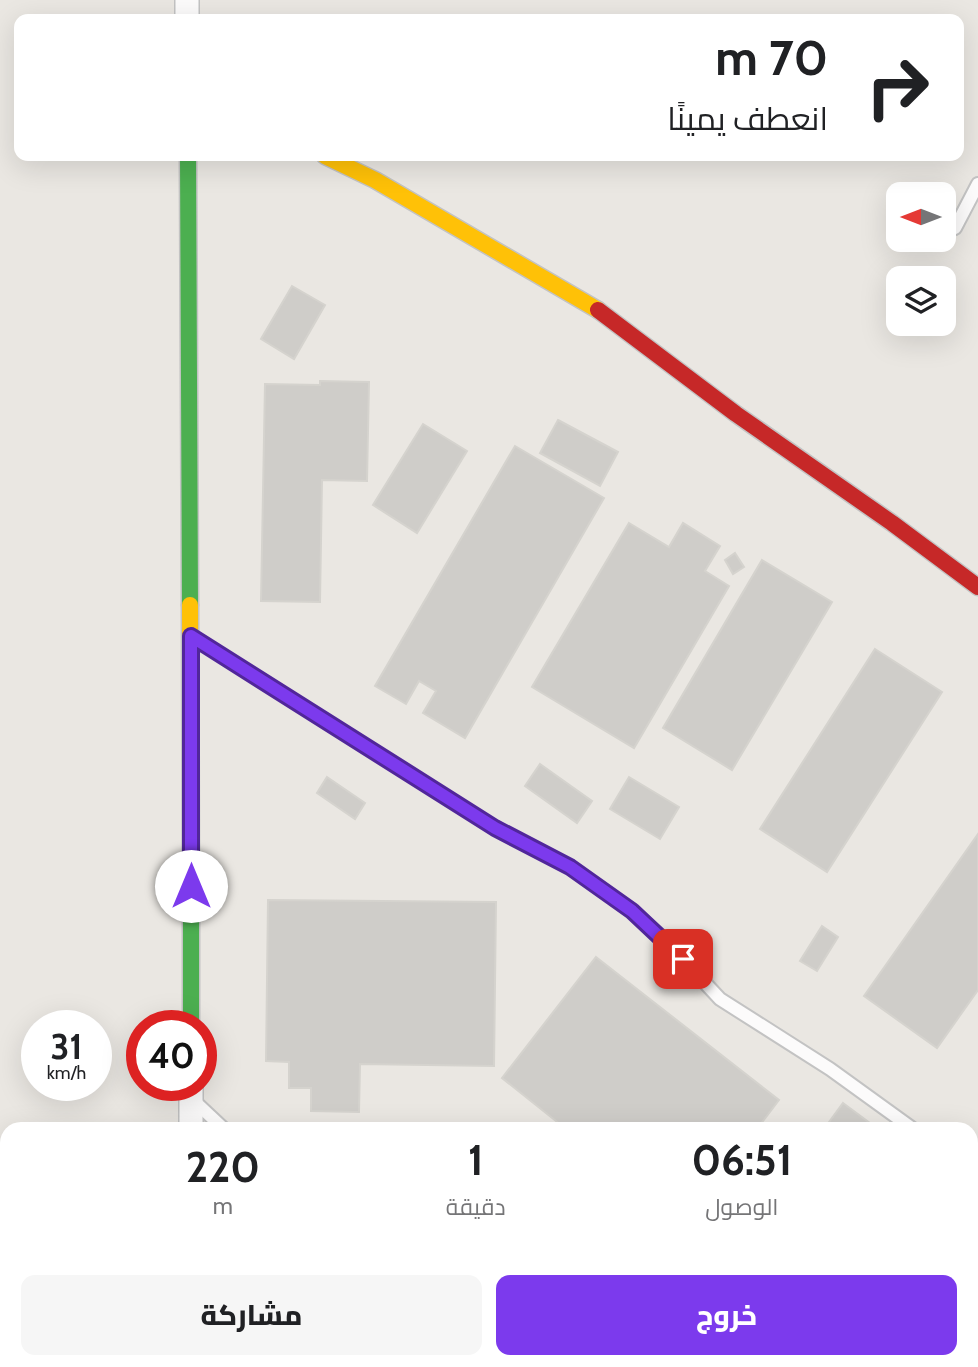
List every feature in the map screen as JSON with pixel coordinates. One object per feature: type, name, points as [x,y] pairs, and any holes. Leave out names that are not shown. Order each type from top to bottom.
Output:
[{"type":"street","points":[[188,161],[191,1010]]},
{"type":"street","points":[[335,161],[375,180],[594,307],[736,414],[978,587]]},
{"type":"street","points":[[191,1101],[191,1122]]},
{"type":"lane","points":[[956,226],[978,184]]},
{"type":"lane","points":[[191,636],[495,828],[570,867],[632,911],[664,939],[720,999],[830,1069],[903,1122]]},
{"type":"lane","points":[[199,1101],[219,1122]]},
{"type":"building","points":[[292,286],[325,305],[294,359],[261,339]]},
{"type":"building","points":[[320,381],[369,382],[367,481],[322,480],[320,602],[261,601],[265,384],[320,385]]},
{"type":"building","points":[[558,420],[618,452],[600,486],[540,453]]},
{"type":"building","points":[[423,424],[467,451],[417,533],[373,505]]},
{"type":"building","points":[[515,446],[604,498],[465,738],[423,713],[436,691],[419,681],[406,704],[375,686]]},
{"type":"building","points":[[629,523],[669,547],[683,523],[720,546],[705,571],[729,586],[634,748],[532,687]]},
{"type":"building","points":[[735,553],[744,567],[733,574],[725,560]]},
{"type":"building","points":[[762,560],[832,602],[732,770],[663,728]]},
{"type":"building","points":[[875,649],[942,692],[827,872],[760,829]]},
{"type":"building","points":[[540,764],[592,801],[577,823],[525,786]]},
{"type":"building","points":[[327,777],[365,803],[355,819],[317,793]]},
{"type":"building","points":[[629,777],[679,807],[660,839],[610,809]]},
{"type":"building","points":[[978,834],[978,990],[937,1048],[864,996]]},
{"type":"building","points":[[268,900],[496,902],[494,1066],[360,1064],[359,1112],[311,1111],[311,1088],[289,1088],[289,1062],[266,1061]]},
{"type":"building","points":[[822,926],[838,937],[817,971],[800,961]]},
{"type":"building","points":[[596,957],[779,1100],[762,1122],[557,1122],[502,1078]]},
{"type":"building","points":[[843,1103],[869,1122],[829,1122]]},
{"type":"traffic: fast","points":[[188,161],[190,605]]},
{"type":"traffic: fast","points":[[191,897],[191,1010]]},
{"type":"traffic: slow","points":[[335,161],[375,180],[598,310]]},
{"type":"traffic: slow","points":[[190,605],[191,897]]},
{"type":"traffic: jam","points":[[598,310],[736,414],[978,587]]},
{"type":"route","points":[[191,886],[191,636],[495,828],[570,867],[632,911],[683,959]]}]
